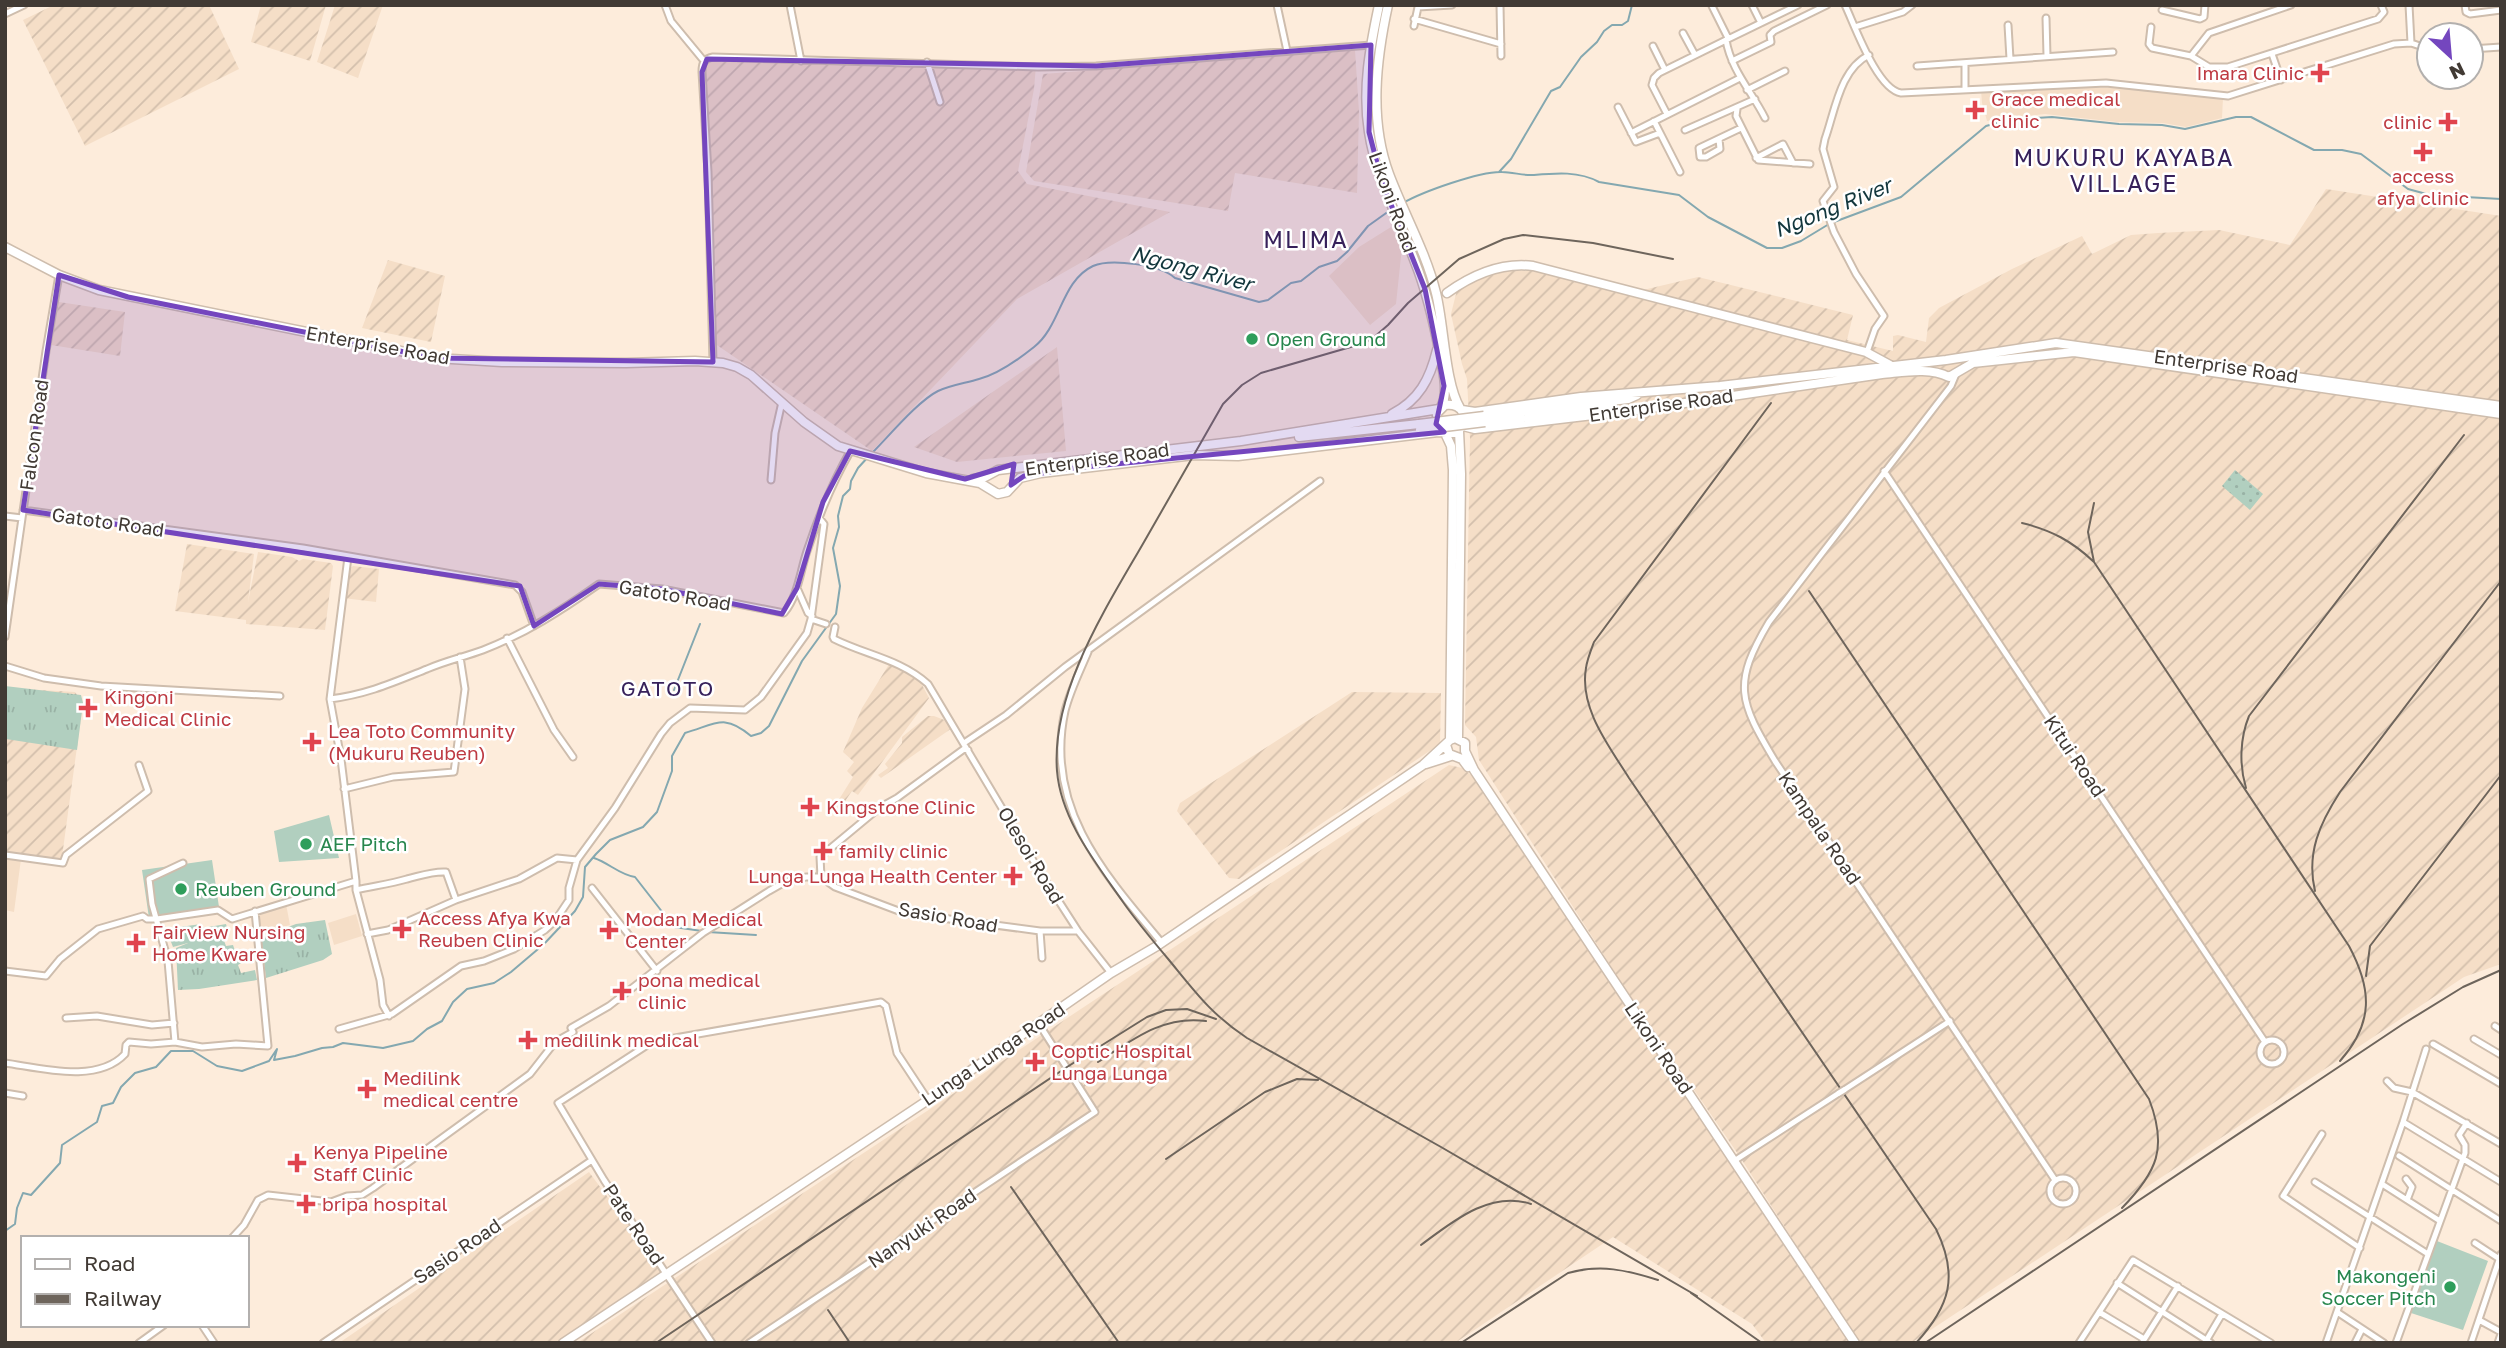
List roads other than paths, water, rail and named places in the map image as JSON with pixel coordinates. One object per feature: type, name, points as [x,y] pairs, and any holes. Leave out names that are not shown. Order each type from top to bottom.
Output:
[{"type":"main road","name":"Likoni Road","points":[[1379,5],[1371,44],[1366,94],[1369,132],[1374,159],[1431,313],[1444,397],[1440,408]]},
{"type":"main road","name":"Likoni Road","points":[[1388,5],[1378,65],[1377,110],[1383,154],[1436,292],[1454,395],[1461,409]]},
{"type":"main road","name":"Enterprise Road","points":[[5,247],[59,275],[128,297],[435,358],[502,362],[713,362],[737,367],[769,389],[838,446],[926,473],[965,479]]},
{"type":"main road","points":[[1431,313],[1447,293],[1488,270],[1520,264],[1585,278],[1867,352],[1890,365]]},
{"type":"main road","points":[[1426,294],[1447,293]]},
{"type":"main road","name":"Enterprise Road","points":[[1461,409],[1475,412],[1581,397],[1720,386],[1949,359],[2056,343],[2398,395],[2501,414]]},
{"type":"main road","points":[[1380,420],[1400,410],[1415,398],[1431,372],[1438,345]]},
{"type":"main road","name":"Enterprise Road","points":[[1461,428],[1475,429],[1644,409],[1882,374],[1925,371],[1957,373],[1973,363],[2074,352],[2501,406]]},
{"type":"main road","points":[[1944,374],[1941,365],[1949,359],[1958,364],[1957,373]]},
{"type":"main road","points":[[1241,441],[1277,440],[1602,402],[1628,398],[1644,392]]},
{"type":"main road","points":[[1444,397],[1450,398],[1454,395]]},
{"type":"main road","points":[[1449,404],[1461,409],[1465,416],[1461,428],[1461,511],[1452,741],[1453,470],[1451,446],[1445,432],[1436,422],[1440,408],[1449,404]]},
{"type":"main road","points":[[1238,456],[1264,449],[1629,405],[1644,409]]},
{"type":"main road","name":"Enterprise Road","points":[[1004,471],[1241,441],[1440,408]]},
{"type":"main road","points":[[1445,432],[1461,428]]},
{"type":"main road","name":"Enterprise Road","points":[[1011,485],[1024,476],[1060,470],[1194,455],[1238,456],[1445,432]]},
{"type":"main road","points":[[998,470],[1004,471],[1010,477],[1011,485],[1007,492],[1001,494],[965,479],[980,478],[998,470]]},
{"type":"main road","points":[[989,488],[991,474]]},
{"type":"main road","name":"Likoni Road","points":[[1452,741],[1465,743],[1465,751],[1474,771],[1653,1041],[1854,1343],[1480,784],[1462,759],[1447,752],[1452,741]]},
{"type":"main road","name":"Lunga Lunga Road","points":[[563,1343],[928,1100],[1111,973],[1162,943],[1423,765],[1452,741]]},
{"type":"main road","name":"Lunga Lunga Road","points":[[1423,765],[1454,757],[1465,751]]},
{"type":"street","points":[[5,15],[24,5]]},
{"type":"street","points":[[665,5],[671,21],[704,61],[702,72],[708,172],[713,362]]},
{"type":"street","points":[[790,5],[801,61]]},
{"type":"street","points":[[1277,5],[1287,51]]},
{"type":"street","points":[[1452,5],[1418,7],[1414,23],[1501,44]]},
{"type":"street","points":[[1500,5],[1501,56]]},
{"type":"street","points":[[1752,5],[1761,23]]},
{"type":"street","points":[[1732,61],[1771,43],[1771,33],[1782,26],[1827,5]]},
{"type":"street","points":[[1845,5],[1887,86],[1896,92],[2106,83],[2228,96],[2394,44],[2415,44]]},
{"type":"street","points":[[1855,27],[1903,12],[1912,5]]},
{"type":"street","points":[[2162,10],[2200,19],[2204,17],[2205,5]]},
{"type":"street","points":[[2191,56],[2209,33],[2291,5]]},
{"type":"street","points":[[2151,27],[2149,44],[2152,48],[2191,56],[2209,67],[2217,68],[2272,54],[2378,19],[2384,12],[2381,5]]},
{"type":"street","points":[[2409,5],[2411,43]]},
{"type":"street","points":[[2465,5],[2467,13],[2470,14],[2501,10]]},
{"type":"street","points":[[1712,6],[1740,78],[1765,118]]},
{"type":"street","points":[[1667,114],[1652,85],[1656,75],[1795,6]]},
{"type":"street","points":[[1776,16],[1782,26]]},
{"type":"street","points":[[2046,18],[2047,57]]},
{"type":"street","points":[[2008,25],[2011,59]]},
{"type":"street","points":[[1684,33],[1695,55]]},
{"type":"street","points":[[704,61],[713,57],[1038,67],[1096,66],[1371,44]]},
{"type":"street","points":[[1653,46],[1665,70]]},
{"type":"street","points":[[1917,66],[2113,52]]},
{"type":"street","points":[[2272,54],[2281,80]]},
{"type":"street","points":[[1867,352],[1875,329],[1884,316],[1856,274],[1827,218],[1823,201],[1834,187],[1824,146],[1847,74],[1857,61],[1869,55]]},
{"type":"street","points":[[927,62],[940,102]]},
{"type":"street","points":[[1965,63],[1965,90]]},
{"type":"street","points":[[1748,90],[1785,71]]},
{"type":"street","points":[[1631,132],[1740,78]]},
{"type":"street","points":[[1685,130],[1755,99]]},
{"type":"street","points":[[1618,107],[1637,142],[1660,132]]},
{"type":"street","points":[[1737,109],[1735,114],[1756,158],[1763,162],[1810,164]]},
{"type":"street","points":[[1654,121],[1680,172]]},
{"type":"street","points":[[1719,139],[1741,128]]},
{"type":"street","points":[[1756,158],[1783,144],[1793,163]]},
{"type":"street","name":"Falcon Road","points":[[5,637],[59,275]]},
{"type":"street","name":"Kampala Road","points":[[1957,373],[1951,386],[1769,622],[1748,659],[1744,679],[1745,697],[1751,720],[1775,761],[2055,1180]]},
{"type":"street","points":[[1940,399],[1947,382],[1944,374]]},
{"type":"street","points":[[771,480],[775,433],[782,402]]},
{"type":"street","name":"Gatoto Road","points":[[330,699],[361,695],[386,687],[428,668],[484,649],[561,612],[598,584],[657,589],[782,614],[797,588],[801,567],[820,519],[823,502],[850,450]]},
{"type":"street","name":"Kitui Road","points":[[1884,471],[2265,1042]]},
{"type":"street","points":[[964,743],[1006,715],[1088,651],[1320,481]]},
{"type":"street","name":"Gatoto Road","points":[[23,510],[303,548],[515,585],[522,592],[534,626]]},
{"type":"street","points":[[5,516],[22,518]]},
{"type":"street","points":[[339,1029],[389,1016],[461,966],[484,961],[514,948],[555,921],[569,900],[569,888],[577,860],[615,808],[670,723],[690,708],[745,710],[761,697],[798,647],[807,633],[811,617],[824,524],[820,519]]},
{"type":"street","points":[[348,557],[330,699],[356,890],[380,980],[383,1005],[389,1016]]},
{"type":"street","points":[[797,588],[811,617],[826,624]]},
{"type":"street","name":"Olesoi Road","points":[[835,627],[832,637],[835,639],[859,650],[885,657],[928,684],[1077,931],[1111,973]]},
{"type":"street","points":[[507,638],[554,730],[573,757]]},
{"type":"street","points":[[1088,651],[1065,711],[1061,736],[1060,755],[1067,800],[1086,845],[1162,943]]},
{"type":"street","points":[[344,789],[393,777],[454,772],[465,689],[460,657]]},
{"type":"street","points":[[5,666],[44,677],[101,686],[280,696]]},
{"type":"street","points":[[234,1236],[258,1200],[268,1195],[331,1202],[347,1196],[362,1195],[373,1188],[530,1074],[555,1042],[573,1031],[571,1028],[608,1006],[657,971],[706,931],[783,883],[806,877],[821,877],[820,858],[828,848],[866,821],[878,808],[897,798],[964,749],[968,750]]},
{"type":"street","points":[[5,855],[63,863],[66,855],[148,791],[139,765]]},
{"type":"street","points":[[367,934],[388,929],[456,900],[519,879],[557,858],[577,860]]},
{"type":"street","points":[[175,1042],[168,961],[152,904],[149,879],[183,863]]},
{"type":"street","points":[[356,890],[427,873],[446,872],[456,900]]},
{"type":"street","name":"Sasio Road","points":[[821,877],[835,887],[904,913],[1040,931],[1077,931]]},
{"type":"street","points":[[5,971],[46,976],[60,959],[98,929],[143,916],[157,919],[219,910],[232,919],[356,881]]},
{"type":"street","points":[[592,888],[657,971]]},
{"type":"street","points":[[5,1063],[69,1073],[114,1063],[125,1054],[129,1042],[175,1042],[202,1047],[236,1044],[268,1046],[256,911]]},
{"type":"street","points":[[1040,931],[1042,958]]},
{"type":"street","name":"Pate Road","points":[[712,1343],[592,1160],[558,1103],[652,1042],[881,1002],[886,1006],[897,1053],[928,1100]]},
{"type":"street","points":[[66,1018],[97,1016],[152,1025],[174,1023]]},
{"type":"street","points":[[1734,1161],[1950,1021]]},
{"type":"street","name":"Nanyuki Road","points":[[749,1343],[1095,1112],[1039,1024]]},
{"type":"street","points":[[2474,1039],[2501,1055]]},
{"type":"street","points":[[2273,1040],[2282,1045],[2283,1056],[2278,1062],[2271,1064],[2262,1060],[2260,1051],[2265,1042],[2273,1040]]},
{"type":"street","points":[[2433,1044],[2501,1084]]},
{"type":"street","points":[[2326,1343],[2382,1185],[2426,1049]]},
{"type":"street","points":[[2387,1081],[2395,1088],[2412,1092],[2501,1144]]},
{"type":"street","points":[[5,1093],[23,1096]]},
{"type":"street","points":[[2403,1122],[2501,1182]]},
{"type":"street","points":[[2396,1343],[2466,1148],[2459,1135],[2467,1123]]},
{"type":"street","points":[[2322,1135],[2283,1196],[2360,1248]]},
{"type":"street","points":[[2399,1156],[2501,1221]]},
{"type":"street","name":"Sasio Road","points":[[323,1343],[592,1160]]},
{"type":"street","points":[[2065,1179],[2074,1183],[2077,1192],[2073,1201],[2064,1205],[2052,1198],[2051,1189],[2055,1180],[2065,1179]]},
{"type":"street","points":[[2406,1179],[2412,1189],[2407,1200]]},
{"type":"street","points":[[2315,1182],[2428,1254]]},
{"type":"street","points":[[2382,1185],[2440,1221]]},
{"type":"street","points":[[2471,1343],[2500,1257],[2475,1243]]},
{"type":"street","points":[[2088,1343],[2080,1341],[2133,1259],[2269,1342]]},
{"type":"street","points":[[2117,1283],[2207,1342],[2222,1314]]},
{"type":"street","points":[[2099,1312],[2143,1341],[2178,1286]]},
{"type":"street","points":[[2337,1312],[2384,1343]]},
{"type":"street","points":[[2479,1320],[2501,1335],[2498,1343]]},
{"type":"street","points":[[139,1343],[161,1327]]},
{"type":"street","points":[[203,1327],[214,1343]]},
{"type":"street","points":[[2355,1343],[2362,1329]]},
{"type":"waterway","points":[[1499,172],[1511,159],[1551,91],[1560,87],[1604,31],[1612,25],[1622,25],[1628,21],[1632,5]]},
{"type":"waterway","name":"Ngong River","points":[[1834,222],[1901,197],[1986,126],[2008,120],[2052,117],[2185,129],[2236,117],[2251,117],[2314,150],[2342,150],[2361,154],[2408,189],[2430,195],[2501,199]]},
{"type":"waterway","name":"Ngong River","points":[[1403,203],[1423,193],[1480,175],[1506,172],[1530,175],[1567,174],[1679,195],[1708,217],[1767,248],[1782,248],[1801,241],[1829,224]]},
{"type":"waterway","name":"Ngong River","points":[[872,453],[930,396],[943,389],[994,374],[1034,347],[1050,328],[1074,282],[1093,266],[1111,263],[1148,266],[1175,278],[1259,302],[1268,300],[1291,283],[1301,281],[1319,267],[1337,261],[1368,226],[1389,211]]},
{"type":"waterway","name":"Ngong River","points":[[5,1231],[15,1224],[23,1193],[31,1195],[60,1163],[62,1145],[97,1122],[102,1106],[113,1103],[121,1087],[135,1073],[156,1067],[171,1051],[193,1051],[217,1066],[242,1071],[269,1061],[277,1049],[274,1060],[343,1043],[383,1048],[413,1041],[442,1021],[453,1002],[467,989],[494,983],[544,944],[575,911],[583,897],[585,867],[596,854],[610,840],[643,827],[657,812],[672,771],[672,756],[685,733],[720,722],[734,725],[751,736],[761,733],[769,726],[802,661],[836,614],[840,586],[833,548],[839,527],[838,516],[843,496],[850,489],[858,468],[868,457]]},
{"type":"waterway","points":[[674,690],[700,624]]},
{"type":"waterway","points":[[594,858],[635,877],[674,927],[702,931]]},
{"type":"waterway","points":[[708,932],[756,935]]},
{"type":"railway","points":[[1673,259],[1593,243],[1523,235],[1504,239],[1459,259],[1408,303],[1372,339],[1261,373],[1242,385],[1223,404],[1084,652],[1063,711],[1057,741],[1057,771],[1065,807],[1091,856],[1145,931],[1196,993],[1223,1020],[1247,1038],[1697,1296]]},
{"type":"railway","points":[[1771,403],[1594,642],[1586,668],[1587,698],[1597,726],[1629,778],[1936,1229],[1947,1261],[1947,1290],[1937,1316],[1916,1343]]},
{"type":"railway","points":[[2246,788],[2242,752],[2249,716],[2464,435]]},
{"type":"railway","points":[[2094,503],[2088,532],[2094,562],[2349,946],[2357,962],[2365,991],[2364,1019],[2359,1033],[2340,1061]]},
{"type":"railway","points":[[2022,523],[2061,537],[2094,562]]},
{"type":"railway","points":[[2315,891],[2312,864],[2317,839],[2340,792],[2501,581]]},
{"type":"railway","points":[[1809,591],[2149,1099],[2158,1132],[2156,1158],[2144,1183],[2122,1208]]},
{"type":"railway","points":[[2366,976],[2370,946],[2501,775]]},
{"type":"railway","points":[[1925,1343],[2403,1024],[2463,987],[2501,970]]},
{"type":"railway","points":[[656,1343],[1067,1067],[1147,1017],[1166,1010],[1187,1009],[1216,1019]]},
{"type":"railway","points":[[1098,1062],[1136,1038],[1162,1026],[1190,1020],[1206,1021]]},
{"type":"railway","points":[[1166,1159],[1265,1092],[1297,1079],[1318,1080]]},
{"type":"railway","points":[[1011,1187],[1119,1343]]},
{"type":"railway","points":[[1421,1245],[1459,1218],[1486,1205],[1501,1201],[1531,1204]]},
{"type":"railway","points":[[1461,1343],[1568,1273],[1613,1269],[1658,1280]]},
{"type":"railway","points":[[1691,1293],[1762,1343]]},
{"type":"railway","points":[[828,1310],[850,1343]]},
{"type":"place","name":"Imara Clinic","points":[[2320,73]]},
{"type":"place","name":"Grace medical clinic","points":[[1975,110]]},
{"type":"place","name":"clinic","points":[[2448,122]]},
{"type":"place","name":"access afya clinic","points":[[2423,152]]},
{"type":"place","name":"Open Ground","points":[[1252,339]]},
{"type":"place","name":"Kingoni Medical Clinic","points":[[88,708]]},
{"type":"place","name":"Lea Toto Community (Mukuru Reuben)","points":[[312,742]]},
{"type":"place","name":"Kingstone Clinic","points":[[810,807]]},
{"type":"place","name":"AEF Pitch","points":[[306,844]]},
{"type":"place","name":"family clinic","points":[[823,851]]},
{"type":"place","name":"Lunga Lunga Health Center","points":[[1013,876]]},
{"type":"place","name":"Reuben Ground","points":[[181,889]]},
{"type":"place","name":"Access Afya Kwa Reuben Clinic","points":[[402,929]]},
{"type":"place","name":"Modan Medical Center","points":[[609,930]]},
{"type":"place","name":"Fairview Nursing Home Kware","points":[[136,943]]},
{"type":"place","name":"pona medical clinic","points":[[622,991]]},
{"type":"place","name":"medilink medical","points":[[528,1040]]},
{"type":"place","name":"Coptic Hospital Lunga Lunga","points":[[1035,1062]]},
{"type":"place","name":"Medilink medical centre","points":[[367,1089]]},
{"type":"place","name":"Kenya Pipeline Staff Clinic","points":[[297,1163]]},
{"type":"place","name":"bripa hospital","points":[[306,1204]]},
{"type":"place","name":"Makongeni Soccer Pitch","points":[[2450,1287]]},
{"type":"district","name":"MUKURU KAYABA VILLAGE","points":[[2124,171]]},
{"type":"district","name":"MLIMA","points":[[1306,240]]},
{"type":"district","name":"GATOTO","points":[[668,689]]}]
